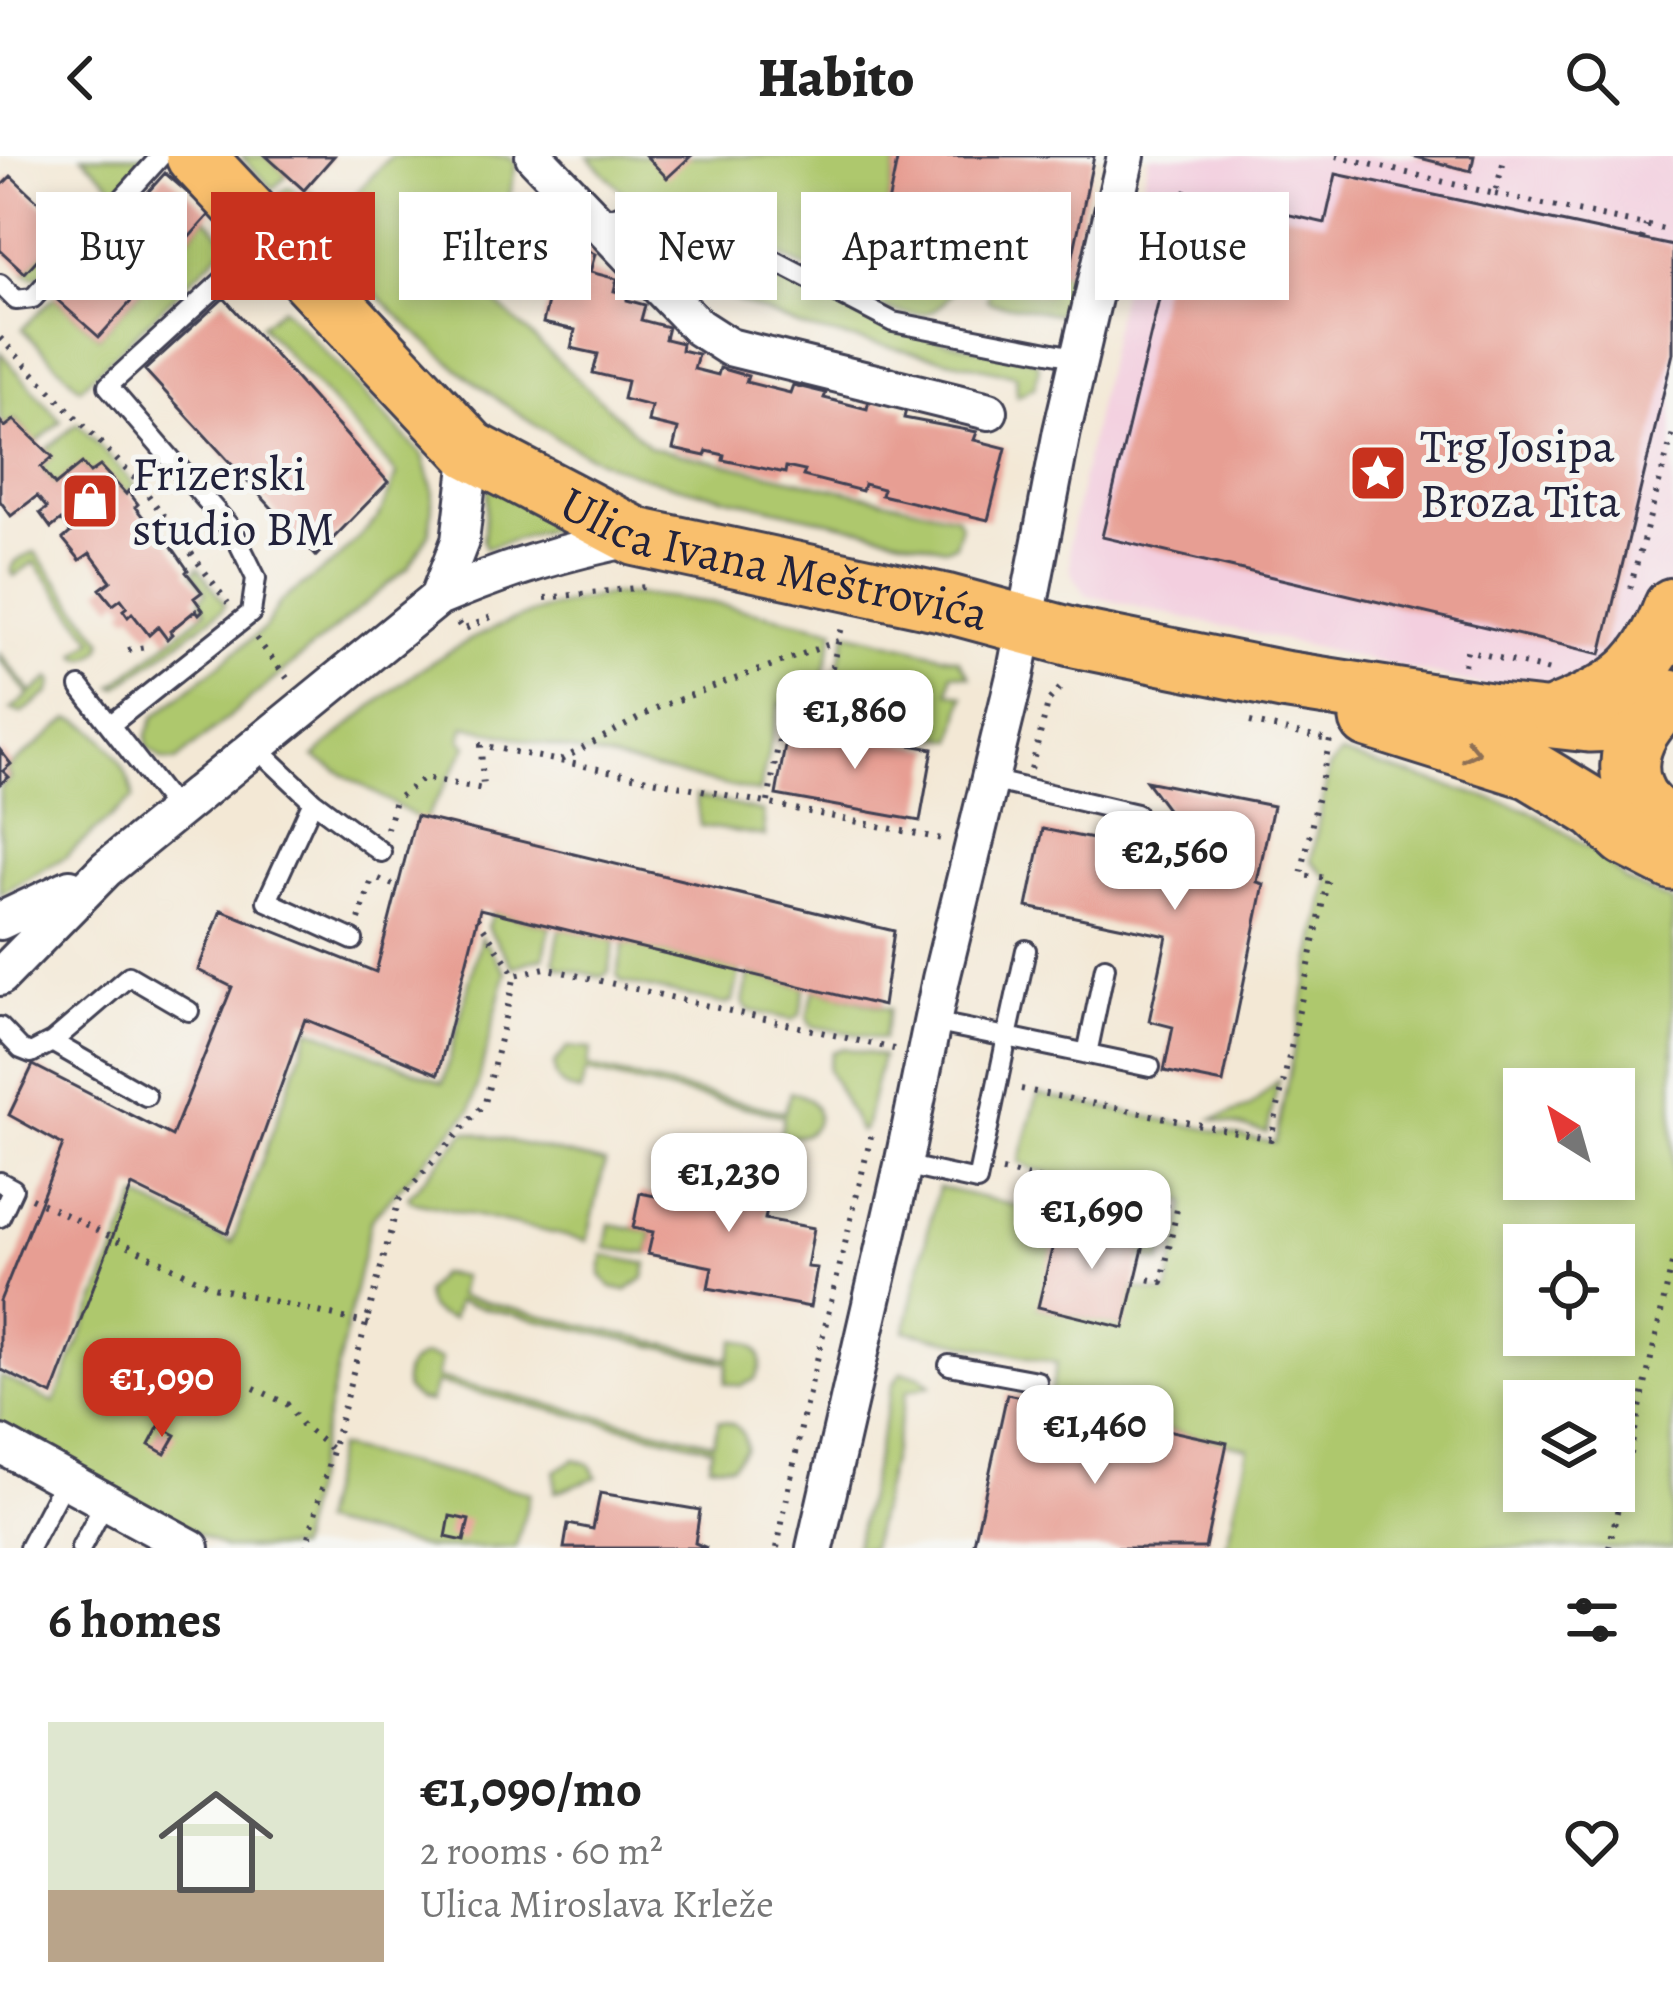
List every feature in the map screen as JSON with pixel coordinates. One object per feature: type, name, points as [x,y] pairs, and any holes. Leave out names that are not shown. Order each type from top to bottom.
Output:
[{"type":"main road","name":"Ulica Ivana Meštrovića","points":[[195,156],[229,192]]},
{"type":"main road","name":"Ulica Ivana Meštrovića","points":[[330,300],[471,450],[637,537],[945,603],[1025,627],[1283,680],[1473,708],[1574,754],[1659,817]]},
{"type":"main road","points":[[1559,695],[1593,701],[1644,665],[1659,644],[1651,599]]},
{"type":"main road","points":[[1283,680],[1372,720],[1531,770],[1598,810],[1626,837],[1673,861]]},
{"type":"main road","name":"Ulica Ivana Meštrovića","points":[[1473,708],[1559,695],[1589,723],[1615,722],[1666,700]]},
{"type":"main road","name":"Ulica Ivana Meštrovića","points":[[1659,817],[1635,790],[1630,750],[1666,700]]},
{"type":"street","points":[[534,156],[698,327],[729,347],[989,411]]},
{"type":"street","points":[[815,1548],[1025,627],[1079,358],[1126,156]]},
{"type":"street","points":[[438,598],[460,541],[471,450]]},
{"type":"street","points":[[0,977],[106,869],[438,598],[555,553],[637,537]]},
{"type":"street","points":[[0,921],[106,869]]},
{"type":"street","points":[[1,1448],[182,1545]]},
{"type":"lane","points":[[0,284],[16,300],[33,298],[161,156]]},
{"type":"lane","points":[[596,221],[637,209],[657,210],[725,236],[893,322],[1079,358]]},
{"type":"lane","points":[[110,725],[251,613],[256,578],[233,531],[108,386],[211,292]]},
{"type":"lane","points":[[80,687],[176,810]]},
{"type":"lane","points":[[255,746],[313,801],[381,852]]},
{"type":"lane","points":[[989,780],[1136,814]]},
{"type":"lane","points":[[313,801],[267,901],[352,940]]},
{"type":"lane","points":[[903,1166],[977,1180],[1026,950]]},
{"type":"lane","points":[[1087,1054],[1105,967]]},
{"type":"lane","points":[[0,1027],[31,1053],[52,1042],[130,976],[189,1011]]},
{"type":"lane","points":[[932,1022],[1150,1067]]},
{"type":"lane","points":[[52,1042],[146,1096]]},
{"type":"lane","points":[[0,1217],[7,1185]]},
{"type":"lane","points":[[949,1364],[1037,1382]]},
{"type":"lane","points":[[29,1548],[65,1479]]},
{"type":"lane","points":[[81,1548],[106,1501]]},
{"type":"path","points":[[1336,156],[1673,231]]},
{"type":"path","points":[[1495,194],[1505,156]]},
{"type":"path","points":[[1642,239],[1646,225]]},
{"type":"path","points":[[0,338],[140,484],[228,603]]},
{"type":"path","points":[[1651,599],[1673,433]]},
{"type":"path","points":[[540,598],[638,586],[657,589]]},
{"type":"path","points":[[463,630],[501,612]]},
{"type":"path","points":[[768,802],[784,712],[819,719],[842,627],[854,628]]},
{"type":"path","points":[[255,636],[287,678]]},
{"type":"path","points":[[559,761],[659,707],[838,641]]},
{"type":"path","points":[[128,650],[151,646]]},
{"type":"path","points":[[1473,708],[1467,650],[1559,695]]},
{"type":"path","points":[[998,1084],[1271,1139],[1328,878],[1301,875],[1330,740]]},
{"type":"path","points":[[352,940],[395,800],[424,778],[483,789],[481,745],[946,840]]},
{"type":"path","points":[[373,876],[398,887]]},
{"type":"path","points":[[306,1548],[399,1200],[485,1103],[515,975],[477,918]]},
{"type":"path","points":[[515,975],[545,968],[894,1049]]},
{"type":"path","points":[[980,1166],[1177,1209],[1162,1282],[1142,1278]]},
{"type":"path","points":[[7,1185],[213,1288],[368,1324]]},
{"type":"path","points":[[1609,1548],[1673,1259]]},
{"type":"path","points":[[254,1388],[287,1404],[302,1425],[330,1448]]},
{"type":"shaded area","name":"Trg Josipa Broza Tita","points":[[1149,156],[1673,156],[1673,584],[1642,659],[1548,701],[1086,595],[1071,572],[1069,543],[1119,300],[1289,300],[1289,192],[1142,192]]},
{"type":"green space","points":[[82,156],[146,156],[118,190]]},
{"type":"green space","points":[[241,156],[266,156],[287,175],[273,189]]},
{"type":"green space","points":[[391,156],[509,156],[516,163],[511,192],[399,192],[399,300],[493,300],[650,447],[956,516],[961,525],[955,545],[945,548],[641,476],[584,453],[540,428],[458,369],[375,293],[375,192],[357,192]]},
{"type":"green space","points":[[588,156],[898,156],[890,192],[801,192],[801,266],[777,253],[777,192],[622,192]]},
{"type":"green space","points":[[206,218],[211,224],[211,261],[187,284],[187,239]]},
{"type":"green space","points":[[36,261],[36,276],[25,273]]},
{"type":"green space","points":[[777,269],[801,282],[801,300],[836,300],[898,332],[1036,360],[1039,367],[1035,386],[1017,396],[1016,375],[803,328],[735,300],[777,300]]},
{"type":"green space","points":[[51,300],[57,300],[99,337],[132,300],[170,300],[80,388],[22,329]]},
{"type":"green space","points":[[869,300],[945,300],[923,313],[889,310]]},
{"type":"green space","points":[[988,300],[1064,300],[1057,314]]},
{"type":"green space","points":[[283,307],[423,456],[433,490],[430,532],[409,567],[176,761],[163,760],[148,748],[146,737],[154,717],[265,628],[280,602],[334,562],[379,517],[397,474],[261,325]]},
{"type":"green space","points":[[0,352],[61,421],[36,443],[15,419],[6,426],[0,419]]},
{"type":"green space","points":[[78,423],[135,485],[126,494],[113,478],[90,473],[82,464],[55,485],[41,467],[52,457],[46,449]]},
{"type":"green space","points":[[489,484],[560,526],[486,548]]},
{"type":"green space","points":[[35,552],[103,640],[93,655],[82,659],[76,654],[94,640],[34,562],[14,576],[11,570],[16,561]]},
{"type":"green space","points":[[198,567],[225,604],[222,610],[117,688],[113,686],[206,611],[200,599],[206,592],[193,573]]},
{"type":"green space","points":[[610,595],[695,601],[835,629],[815,709],[780,703],[759,793],[465,726],[461,739],[467,746],[424,822],[314,757],[415,674],[485,632],[523,616]]},
{"type":"green space","points":[[847,632],[958,659],[970,676],[952,673],[949,692],[964,696],[954,740],[826,712]]},
{"type":"green space","points":[[0,654],[32,693],[50,678],[53,682],[49,693],[22,713],[11,710],[29,695]]},
{"type":"green space","points":[[69,719],[91,729],[112,749],[133,798],[65,857],[0,894],[0,787],[11,778],[6,770]]},
{"type":"green space","points":[[1341,754],[1528,810],[1596,852],[1626,881],[1673,902],[1673,1548],[1226,1548],[1248,1448],[1048,1403],[1057,1363],[905,1331],[938,1187],[1055,1215],[1062,1190],[1165,1213],[1170,1220],[1161,1262],[1141,1257],[1146,1237],[1038,1307],[1123,1327],[1133,1288],[1167,1294],[1186,1202],[1036,1170],[1019,1162],[1038,1094],[1275,1143],[1328,879],[1311,860],[1329,768]]},
{"type":"green space","points":[[696,796],[763,812],[765,836],[700,826]]},
{"type":"green space","points":[[493,912],[550,926],[544,957],[513,967],[487,927]]},
{"type":"green space","points":[[560,928],[615,941],[609,972],[602,977],[558,967],[554,960]]},
{"type":"green space","points":[[481,937],[506,972],[471,1110],[371,1219],[297,1548],[225,1548],[0,1430],[0,1376],[54,1403],[138,1197],[232,1243],[310,1028],[443,1083]]},
{"type":"green space","points":[[624,943],[740,971],[733,1001],[724,1004],[622,982],[617,975]]},
{"type":"green space","points":[[749,974],[805,987],[800,1015],[793,1020],[748,1010],[743,1003]]},
{"type":"green space","points":[[814,989],[890,1009],[883,1039],[811,1026],[807,1018]]},
{"type":"green space","points":[[568,1047],[591,1049],[587,1067],[785,1112],[790,1092],[812,1103],[817,1120],[806,1134],[780,1135],[784,1116],[586,1072],[580,1092],[574,1091],[561,1084],[554,1070]]},
{"type":"green space","points":[[844,1048],[882,1056],[865,1128],[860,1132],[828,1069],[832,1052]]},
{"type":"green space","points":[[1279,1080],[1267,1133],[1213,1119],[1250,1107]]},
{"type":"green space","points":[[466,1131],[605,1163],[587,1241],[411,1201],[408,1197]]},
{"type":"green space","points":[[610,1224],[652,1232],[648,1254],[606,1248]]},
{"type":"green space","points":[[603,1255],[647,1264],[644,1278],[626,1291],[611,1287],[601,1275]]},
{"type":"green space","points":[[439,1274],[462,1276],[458,1296],[729,1359],[735,1340],[743,1341],[759,1353],[761,1366],[754,1380],[740,1386],[725,1383],[728,1363],[457,1302],[452,1319],[446,1318],[432,1312],[425,1292]]},
{"type":"green space","points":[[426,1356],[441,1359],[437,1378],[713,1443],[719,1421],[730,1423],[742,1432],[746,1448],[732,1465],[709,1464],[712,1448],[436,1383],[430,1402],[418,1400],[406,1390],[405,1373],[410,1364]]},
{"type":"green space","points":[[902,1372],[921,1376],[931,1385],[907,1391],[871,1548],[855,1548],[893,1384]]},
{"type":"green space","points":[[337,1447],[530,1493],[516,1548],[427,1548],[319,1523]]},
{"type":"green space","points":[[575,1459],[589,1464],[597,1477],[555,1492],[555,1471]]},
{"type":"building","points":[[266,156],[334,156],[304,190]]},
{"type":"building","points":[[646,156],[691,156],[667,178]]},
{"type":"building","points":[[898,156],[1094,156],[1071,265],[1071,192],[890,192]]},
{"type":"building","points":[[1412,156],[1474,156],[1471,171]]},
{"type":"building","points":[[165,173],[187,192],[148,192]]},
{"type":"building","name":"Trg Josipa Broza Tita","points":[[1336,174],[1673,246],[1673,353],[1601,654],[1102,537],[1159,300],[1289,300],[1289,215],[1325,223]]},
{"type":"building","points":[[11,176],[36,200],[36,261],[25,273],[0,250],[0,187]]},
{"type":"building","points":[[187,192],[211,213],[187,240]]},
{"type":"building","points":[[591,272],[615,278],[615,300],[645,305],[641,320],[668,327],[665,339],[698,354],[694,369],[718,375],[720,368],[748,376],[746,382],[790,393],[793,385],[867,409],[869,400],[906,409],[904,418],[977,432],[974,440],[1006,448],[988,520],[881,495],[883,489],[864,484],[862,491],[803,476],[805,471],[786,467],[785,473],[723,460],[724,455],[707,451],[705,456],[673,449],[678,429],[648,422],[651,406],[623,399],[627,381],[593,373],[598,354],[571,348],[575,330],[543,323],[548,302],[539,300],[591,300]]},
{"type":"building","points":[[57,300],[132,300],[99,337]]},
{"type":"building","points":[[226,300],[388,482],[316,556],[145,370]]},
{"type":"building","points":[[14,420],[53,457],[41,467],[55,485],[82,463],[90,473],[100,466],[126,494],[128,491],[138,504],[135,507],[161,540],[165,537],[202,592],[194,598],[203,610],[199,614],[196,610],[167,639],[158,627],[149,635],[132,613],[128,617],[121,599],[113,605],[100,589],[111,581],[90,553],[80,560],[63,539],[71,532],[61,520],[51,528],[40,513],[47,508],[37,496],[11,516],[0,501],[0,421],[5,427]]},
{"type":"building","points":[[789,724],[933,749],[920,821],[776,795]]},
{"type":"building","points":[[0,750],[11,764],[3,771],[9,777],[0,784]]},
{"type":"building","points":[[1146,781],[1273,806],[1257,882],[1264,884],[1223,1083],[1164,1071],[1173,1027],[1149,1021],[1167,936],[1027,907],[1043,829],[1171,855],[1168,869],[1204,876],[1207,863]]},
{"type":"building","points":[[416,816],[894,931],[883,1006],[480,909],[438,1074],[305,1019],[228,1233],[132,1186],[52,1395],[0,1369],[0,1301],[63,1145],[9,1115],[33,1065],[172,1136],[232,987],[198,970],[221,910],[376,972]]},
{"type":"building","points":[[672,1163],[772,1182],[765,1219],[814,1228],[807,1267],[817,1268],[810,1307],[708,1288],[712,1267],[648,1254],[653,1232],[633,1228],[640,1193],[665,1198]]},
{"type":"building","points":[[1060,1216],[1146,1236],[1124,1328],[1038,1307]]},
{"type":"building","points":[[1007,1394],[1066,1407],[1060,1435],[1147,1453],[1153,1427],[1227,1443],[1205,1548],[973,1548]]},
{"type":"building","points":[[159,1426],[176,1435],[165,1454],[149,1445]]},
{"type":"building","points":[[600,1493],[700,1510],[695,1543],[707,1548],[564,1548],[568,1524],[593,1529]]},
{"type":"building","points":[[450,1516],[469,1520],[464,1541],[446,1537]]},
{"type":"place","name":"Trg Josipa Broza Tita","points":[[1378,473]]},
{"type":"place","name":"Frizerski studio BM","points":[[90,501]]}]
